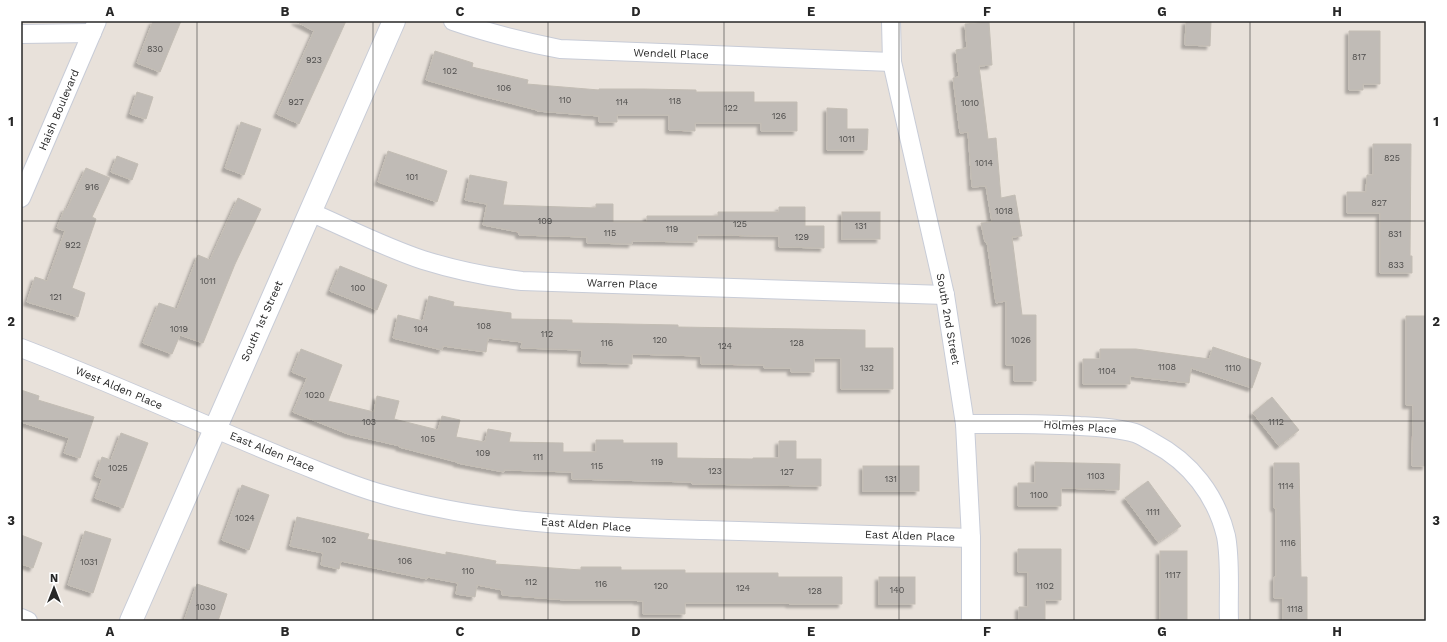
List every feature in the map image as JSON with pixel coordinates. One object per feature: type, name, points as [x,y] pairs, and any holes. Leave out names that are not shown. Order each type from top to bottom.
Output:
[{"type":"street","name":"South 1st Street","points":[[131,621],[394,21]]},
{"type":"street","name":"Wendell Place","points":[[453,21],[475,29],[520,41],[560,49],[631,53],[892,62]]},
{"type":"street","name":"South 2nd Street","points":[[891,21],[892,62],[945,296],[965,424],[971,538],[971,621]]},
{"type":"street","points":[[21,34],[94,27]]},
{"type":"street","name":"Haish Boulevard","points":[[21,198],[94,27]]},
{"type":"street","name":"Warren Place","points":[[310,212],[423,260],[497,278],[522,281],[945,296]]},
{"type":"street","name":"West Alden Place","points":[[21,348],[75,368],[215,430]]},
{"type":"street","name":"Holmes Place","points":[[965,424],[1053,424],[1113,428],[1136,434],[1163,448],[1178,458],[1199,479],[1207,490],[1221,521],[1226,537],[1228,559],[1229,621]]},
{"type":"street","name":"East Alden Place","points":[[215,430],[356,486],[437,508],[494,518],[616,528],[971,538]]},
{"type":"street","points":[[21,618],[28,621]]},
{"type":"building","points":[[153,21],[181,21],[160,72],[137,63]]},
{"type":"building","points":[[295,21],[346,21],[299,124],[277,114],[314,31]]},
{"type":"building","points":[[1186,21],[1211,21],[1210,46],[1185,45]]},
{"type":"building","points":[[989,22],[992,65],[979,66],[988,139],[996,138],[1001,198],[1015,195],[1022,236],[1012,237],[1022,315],[1036,315],[1036,381],[1014,381],[1014,365],[1006,365],[1006,301],[996,303],[987,242],[985,242],[981,223],[992,222],[986,186],[972,187],[968,132],[960,133],[953,78],[959,77],[956,50],[967,48],[965,24]]},
{"type":"building","points":[[1349,31],[1380,31],[1380,84],[1363,84],[1363,90],[1349,90]]},
{"type":"building","points":[[435,51],[473,63],[472,67],[528,80],[527,84],[599,90],[644,89],[696,90],[696,92],[754,92],[754,102],[797,102],[797,131],[761,131],[761,123],[695,123],[695,131],[669,130],[669,115],[617,115],[617,122],[599,122],[599,116],[537,111],[426,80]]},
{"type":"building","points":[[137,92],[153,97],[146,119],[130,114]]},
{"type":"building","points":[[827,108],[847,109],[847,129],[868,129],[867,150],[827,150]]},
{"type":"building","points":[[241,122],[261,129],[244,175],[225,168]]},
{"type":"building","points":[[1373,144],[1411,144],[1410,256],[1412,256],[1412,273],[1380,273],[1380,213],[1347,213],[1347,192],[1366,192],[1367,175],[1373,175]]},
{"type":"building","points":[[388,151],[447,171],[437,202],[378,182]]},
{"type":"building","points":[[117,156],[138,164],[132,180],[111,172]]},
{"type":"building","points":[[86,168],[110,178],[92,217],[96,219],[72,288],[85,293],[78,317],[27,302],[35,277],[47,281],[65,231],[57,228],[65,208],[67,209]]},
{"type":"building","points":[[470,175],[507,182],[503,205],[596,208],[596,204],[613,204],[613,222],[647,222],[647,216],[718,216],[718,212],[779,212],[779,207],[805,207],[805,226],[824,226],[824,248],[779,247],[779,236],[697,235],[697,242],[632,241],[632,244],[587,243],[587,237],[519,235],[519,232],[483,225],[487,204],[465,200]]},
{"type":"building","points":[[238,198],[261,209],[235,264],[203,343],[180,335],[172,354],[143,343],[159,303],[177,309],[198,255],[210,260]]},
{"type":"building","points":[[842,212],[880,212],[880,239],[842,239]]},
{"type":"building","points":[[340,266],[387,285],[377,310],[330,291]]},
{"type":"building","points":[[429,296],[454,302],[453,306],[511,313],[511,319],[572,320],[572,323],[678,325],[678,327],[865,330],[865,348],[893,348],[893,389],[841,389],[841,358],[814,358],[814,372],[791,372],[791,368],[764,368],[764,365],[701,364],[701,356],[632,354],[632,364],[581,363],[582,350],[521,348],[522,342],[488,338],[486,352],[443,346],[442,350],[393,338],[398,315],[423,321]]},
{"type":"building","points":[[1406,316],[1426,316],[1426,466],[1412,466],[1413,405],[1406,405]]},
{"type":"building","points":[[1213,347],[1261,363],[1252,388],[1191,368],[1189,383],[1130,376],[1130,384],[1083,384],[1083,359],[1100,359],[1100,349],[1136,349],[1209,359]]},
{"type":"building","points":[[301,349],[342,365],[328,401],[374,412],[377,396],[399,401],[394,419],[438,430],[442,416],[460,420],[456,437],[485,442],[488,429],[511,433],[509,442],[563,443],[563,452],[596,452],[596,440],[623,440],[623,443],[677,443],[677,458],[753,459],[779,458],[779,441],[796,441],[796,459],[821,459],[821,486],[692,484],[692,482],[572,479],[572,472],[504,470],[504,472],[457,463],[399,447],[400,446],[348,434],[293,412],[307,378],[292,372]]},
{"type":"building","points":[[21,390],[39,396],[38,400],[94,417],[80,458],[64,453],[69,438],[21,422]]},
{"type":"building","points":[[1272,397],[1299,430],[1279,446],[1253,413]]},
{"type":"building","points":[[121,433],[148,443],[123,508],[95,498],[102,479],[95,476],[102,457],[111,460]]},
{"type":"building","points":[[1035,462],[1120,464],[1119,490],[1061,488],[1061,506],[1018,506],[1018,483],[1035,483]]},
{"type":"building","points":[[1274,463],[1299,463],[1301,577],[1307,577],[1307,620],[1283,620],[1283,598],[1274,598],[1274,577],[1276,577],[1276,508],[1274,508]]},
{"type":"building","points":[[863,466],[919,466],[919,491],[863,491]]},
{"type":"building","points":[[1148,481],[1181,526],[1158,542],[1125,498]]},
{"type":"building","points":[[242,485],[269,495],[249,550],[222,540]]},
{"type":"building","points":[[297,517],[369,534],[367,539],[446,555],[446,552],[496,561],[495,564],[581,570],[581,567],[621,567],[621,570],[685,570],[685,573],[778,573],[778,577],[842,577],[842,604],[685,603],[685,614],[643,614],[643,601],[637,600],[566,600],[502,595],[502,590],[477,585],[475,597],[456,594],[458,583],[427,577],[427,579],[341,561],[339,569],[321,565],[323,553],[290,546]]},
{"type":"building","points":[[85,531],[111,539],[93,593],[68,585]]},
{"type":"building","points":[[21,535],[42,543],[33,568],[21,564]]},
{"type":"building","points":[[1018,549],[1061,549],[1061,600],[1045,600],[1045,621],[1019,621],[1019,607],[1028,607],[1028,572],[1018,572]]},
{"type":"building","points":[[1160,551],[1187,551],[1187,621],[1160,621]]},
{"type":"building","points":[[879,577],[915,577],[915,604],[879,604]]},
{"type":"building","points":[[197,584],[227,594],[218,621],[184,621]]}]
